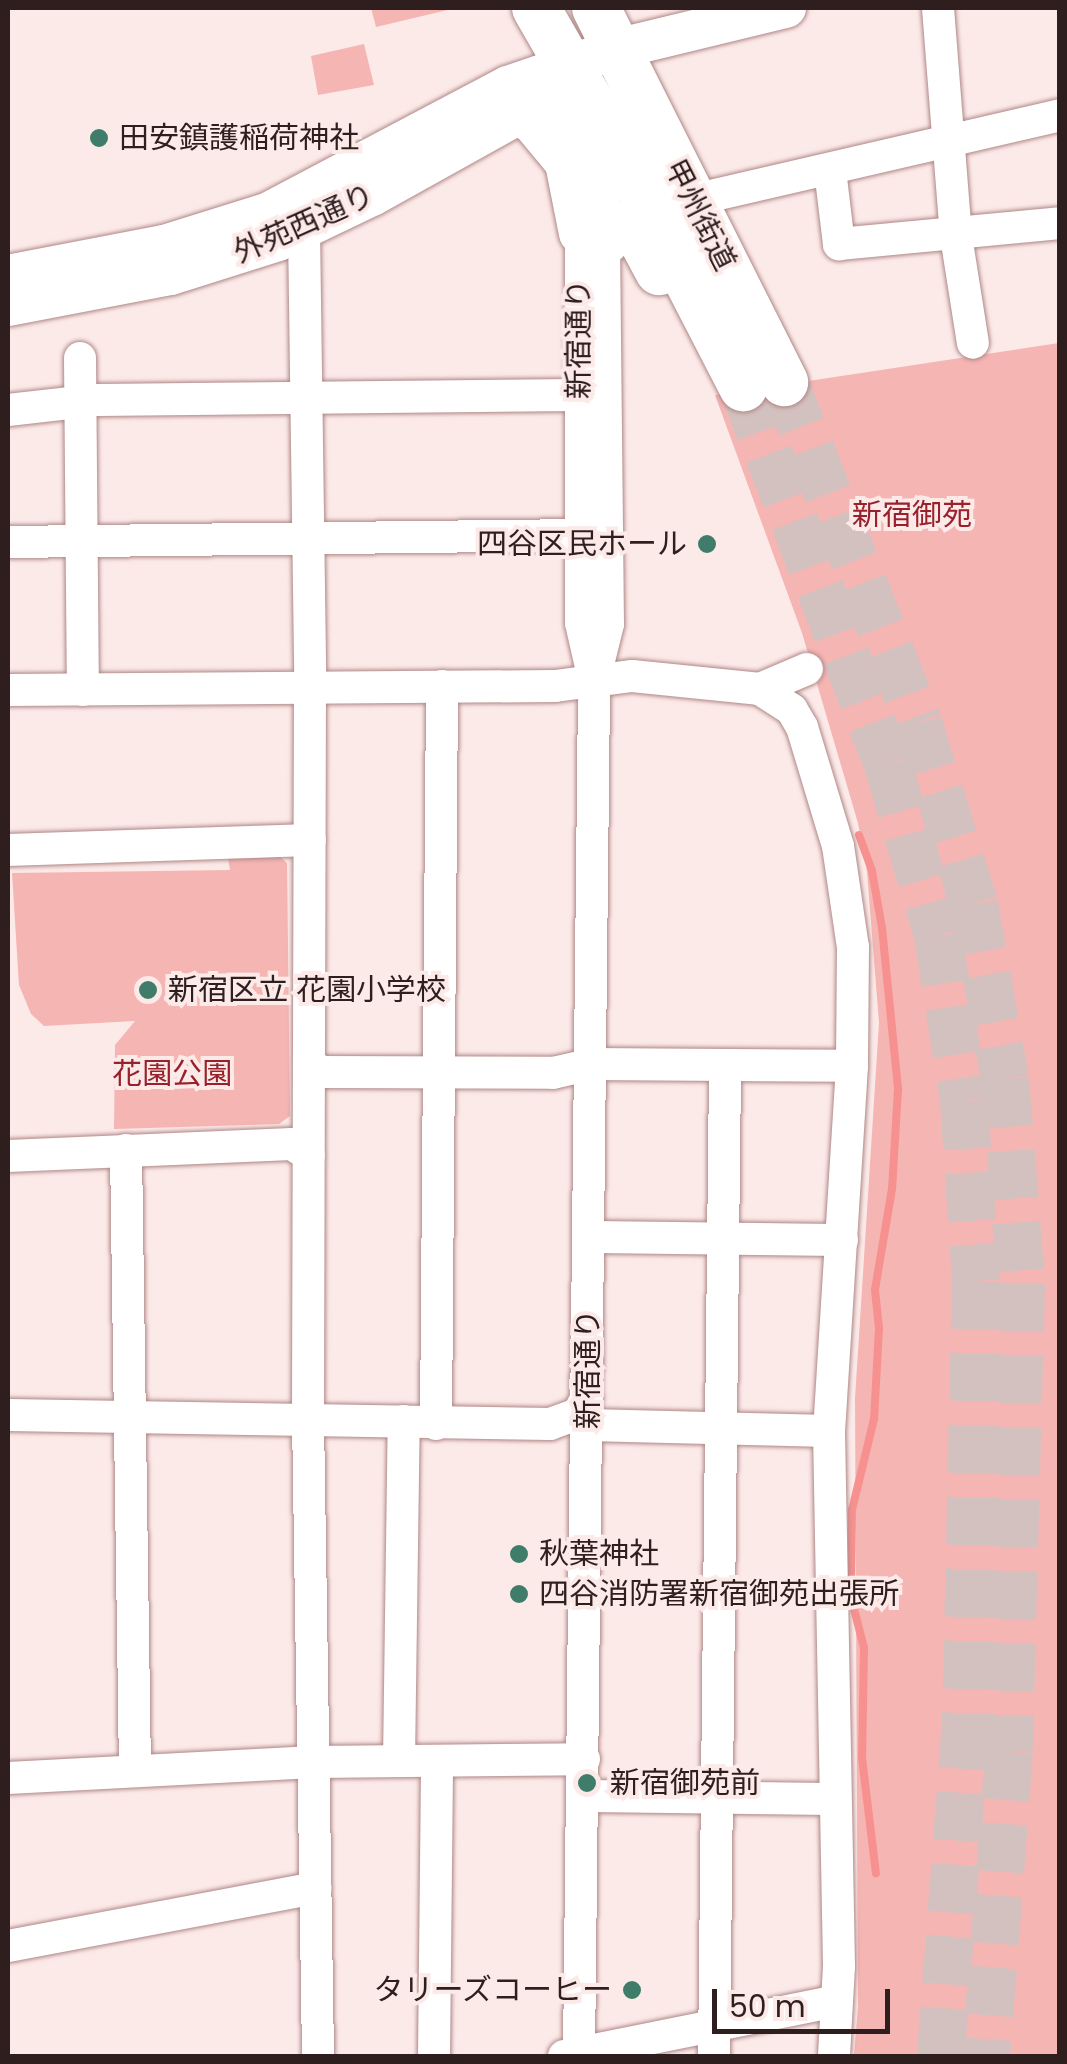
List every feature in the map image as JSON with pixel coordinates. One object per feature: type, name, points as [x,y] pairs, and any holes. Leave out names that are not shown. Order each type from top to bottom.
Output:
[{"type":"highway","name":"新宿通り","points":[[536,8],[566,66]]},
{"type":"highway","name":"甲州街道","points":[[606,28],[693,200],[764,384]]},
{"type":"highway","name":"甲州街道","points":[[566,66],[764,384]]},
{"type":"highway","points":[[593,237],[618,226],[636,228],[674,299],[764,384]]},
{"type":"main road","name":"外苑西通り","points":[[8,306],[171,275],[304,230],[516,116],[606,28],[786,8]]},
{"type":"main road","name":"外苑西通り","points":[[8,275],[164,246],[267,213],[358,169],[484,98],[566,66]]},
{"type":"main road","points":[[516,116],[531,122],[564,164],[593,237]]},
{"type":"street","points":[[938,8],[956,236],[973,343]]},
{"type":"street","name":"新宿通り","points":[[594,681],[580,623],[579,395],[603,121],[606,28]]},
{"type":"street","name":"新宿通り","points":[[566,66],[562,93],[578,151],[593,237],[608,624],[594,681],[584,1796],[574,2055]]},
{"type":"street","points":[[693,200],[1060,116]]},
{"type":"street","points":[[830,170],[839,244],[956,236],[1060,223]]},
{"type":"street","points":[[304,230],[310,687],[308,1418],[318,2056]]},
{"type":"street","points":[[80,358],[83,690]]},
{"type":"street","points":[[8,410],[79,402],[579,395]]},
{"type":"street","points":[[8,542],[580,534]]},
{"type":"street","points":[[8,690],[555,686],[632,676],[767,692],[792,710],[810,745],[847,886],[853,947],[852,1066],[829,1432],[834,2056]]},
{"type":"street","points":[[399,1761],[439,1072],[442,686]]},
{"type":"street","points":[[8,850],[310,840]]},
{"type":"street","points":[[309,1062],[320,1072],[553,1073],[591,1064],[852,1066]]},
{"type":"street","points":[[714,2041],[725,1065]]},
{"type":"street","points":[[8,1156],[292,1144],[309,1155]]},
{"type":"street","points":[[126,1150],[135,1770]]},
{"type":"street","points":[[589,1237],[842,1240]]},
{"type":"street","points":[[8,1415],[420,1423],[562,1422],[588,1411],[721,1428],[829,1432]]},
{"type":"street","points":[[8,1778],[314,1762],[584,1759]]},
{"type":"street","points":[[434,2056],[436,1761]]},
{"type":"street","points":[[584,1796],[834,1799]]},
{"type":"street","points":[[8,1946],[316,1888]]},
{"type":"street","points":[[574,2055],[714,2041],[836,2001]]},
{"type":"green space","points":[[371,8],[456,8],[376,27]]},
{"type":"green space","points":[[364,44],[374,85],[318,95],[311,56]]},
{"type":"green space","name":"新宿御苑","points":[[1059,343],[1059,2056],[854,2056],[858,2007],[855,1398],[879,1023],[867,872],[858,823],[802,633],[715,395]]},
{"type":"green space","name":"新宿区立 花園小学校","points":[[280,857],[287,863],[290,1116],[279,1124],[114,1129],[115,1045],[135,1021],[44,1026],[31,1014],[19,985],[12,873],[230,870],[228,858]]},
{"type":"waterway","points":[[859,835],[872,871],[882,928],[898,1089],[892,1189],[875,1290],[879,1328],[874,1419],[852,1510],[851,1597],[864,1648],[862,1758],[876,1873]]},
{"type":"tunnel","points":[[784,382],[918,723],[974,904],[1005,1079],[1021,1283],[1009,1752],[986,2056]]},
{"type":"tunnel","points":[[743,387],[888,765],[938,936],[964,1101],[976,1281],[966,1721],[941,2056]]},
{"type":"place","name":"田安鎮護稲荷神社","points":[[99,138]]},
{"type":"place","name":"四谷区民ホール","points":[[707,544]]},
{"type":"place","name":"新宿区立 花園小学校","points":[[148,990]]},
{"type":"place","name":"秋葉神社","points":[[519,1554]]},
{"type":"place","name":"四谷消防署新宿御苑出張所","points":[[519,1594]]},
{"type":"place","name":"新宿御苑前","points":[[587,1783]]},
{"type":"place","name":"タリーズコーヒー","points":[[632,1990]]},
{"type":"park label","name":"花園公園","points":[[172,1074]]}]
